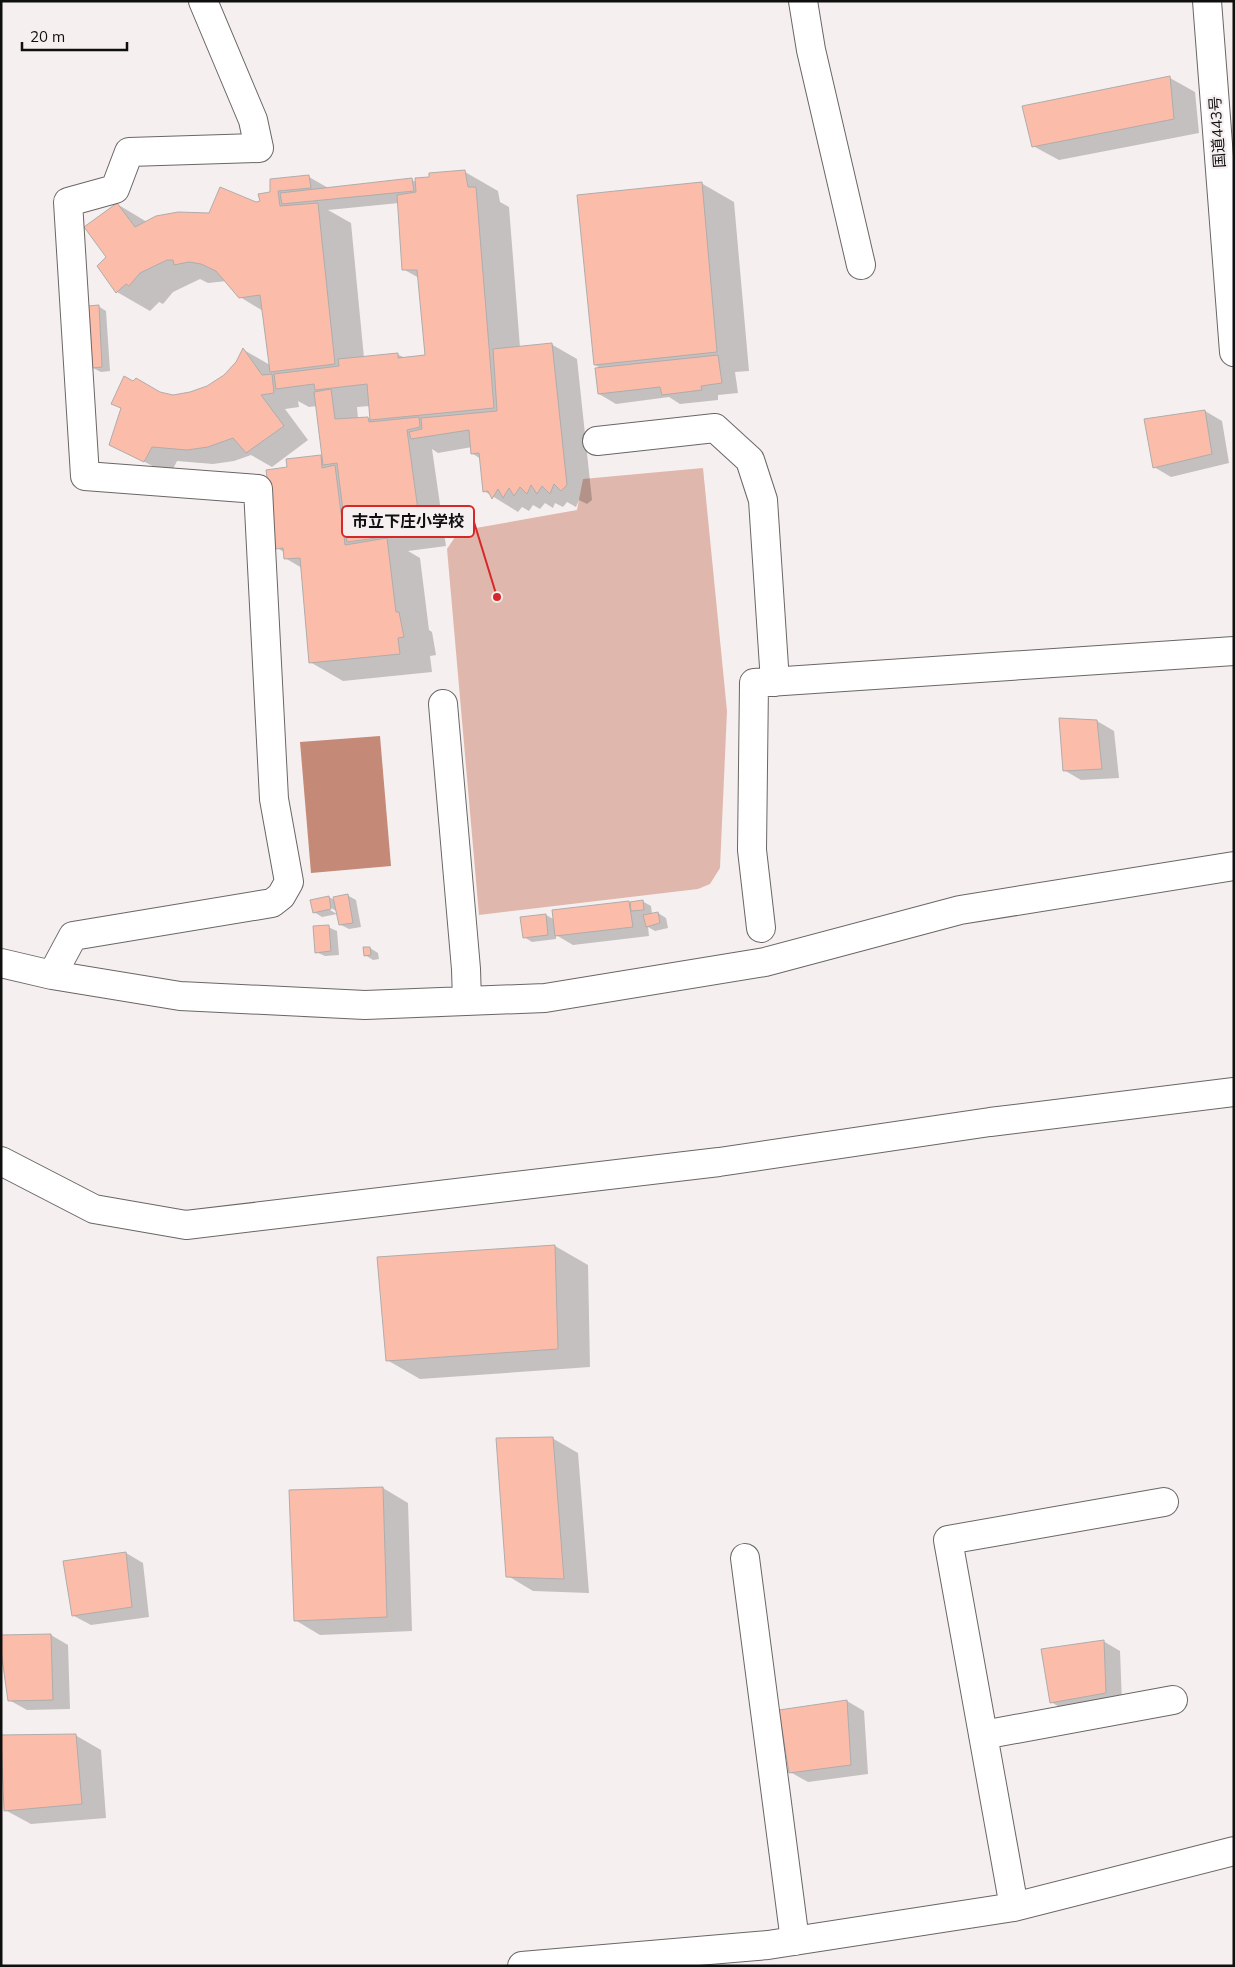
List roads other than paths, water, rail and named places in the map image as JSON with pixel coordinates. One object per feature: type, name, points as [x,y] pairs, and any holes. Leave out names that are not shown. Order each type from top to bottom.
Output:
[{"type":"main road","points":[[52,975],[73,936],[272,902],[281,896],[289,882],[274,800],[258,489],[86,476],[68,202],[115,189],[129,152],[259,148],[253,120],[202,1]]},
{"type":"main road","points":[[803,1],[811,50],[861,265]]},
{"type":"main road","name":"国道443号","points":[[1207,1],[1234,352]]},
{"type":"main road","points":[[597,441],[715,428],[750,460],[763,500],[765,682],[752,850],[761,928]]},
{"type":"main road","points":[[765,682],[1234,651]]},
{"type":"main road","points":[[443,704],[466,969],[467,1001]]},
{"type":"main road","points":[[1,963],[52,975],[180,996],[365,1005],[545,998],[765,962],[960,910],[1234,866]]},
{"type":"main road","points":[[1,1160],[94,1209],[186,1225],[719,1162],[990,1122],[1234,1092]]},
{"type":"main road","points":[[1014,1907],[948,1540],[1164,1502]]},
{"type":"main road","points":[[745,1558],[795,1940]]},
{"type":"main road","points":[[983,1735],[1173,1700]]},
{"type":"main road","points":[[531,1965],[768,1945],[1014,1907],[1234,1852]]},
{"type":"place","name":"市立下庄小学校","points":[[497,597]]}]
